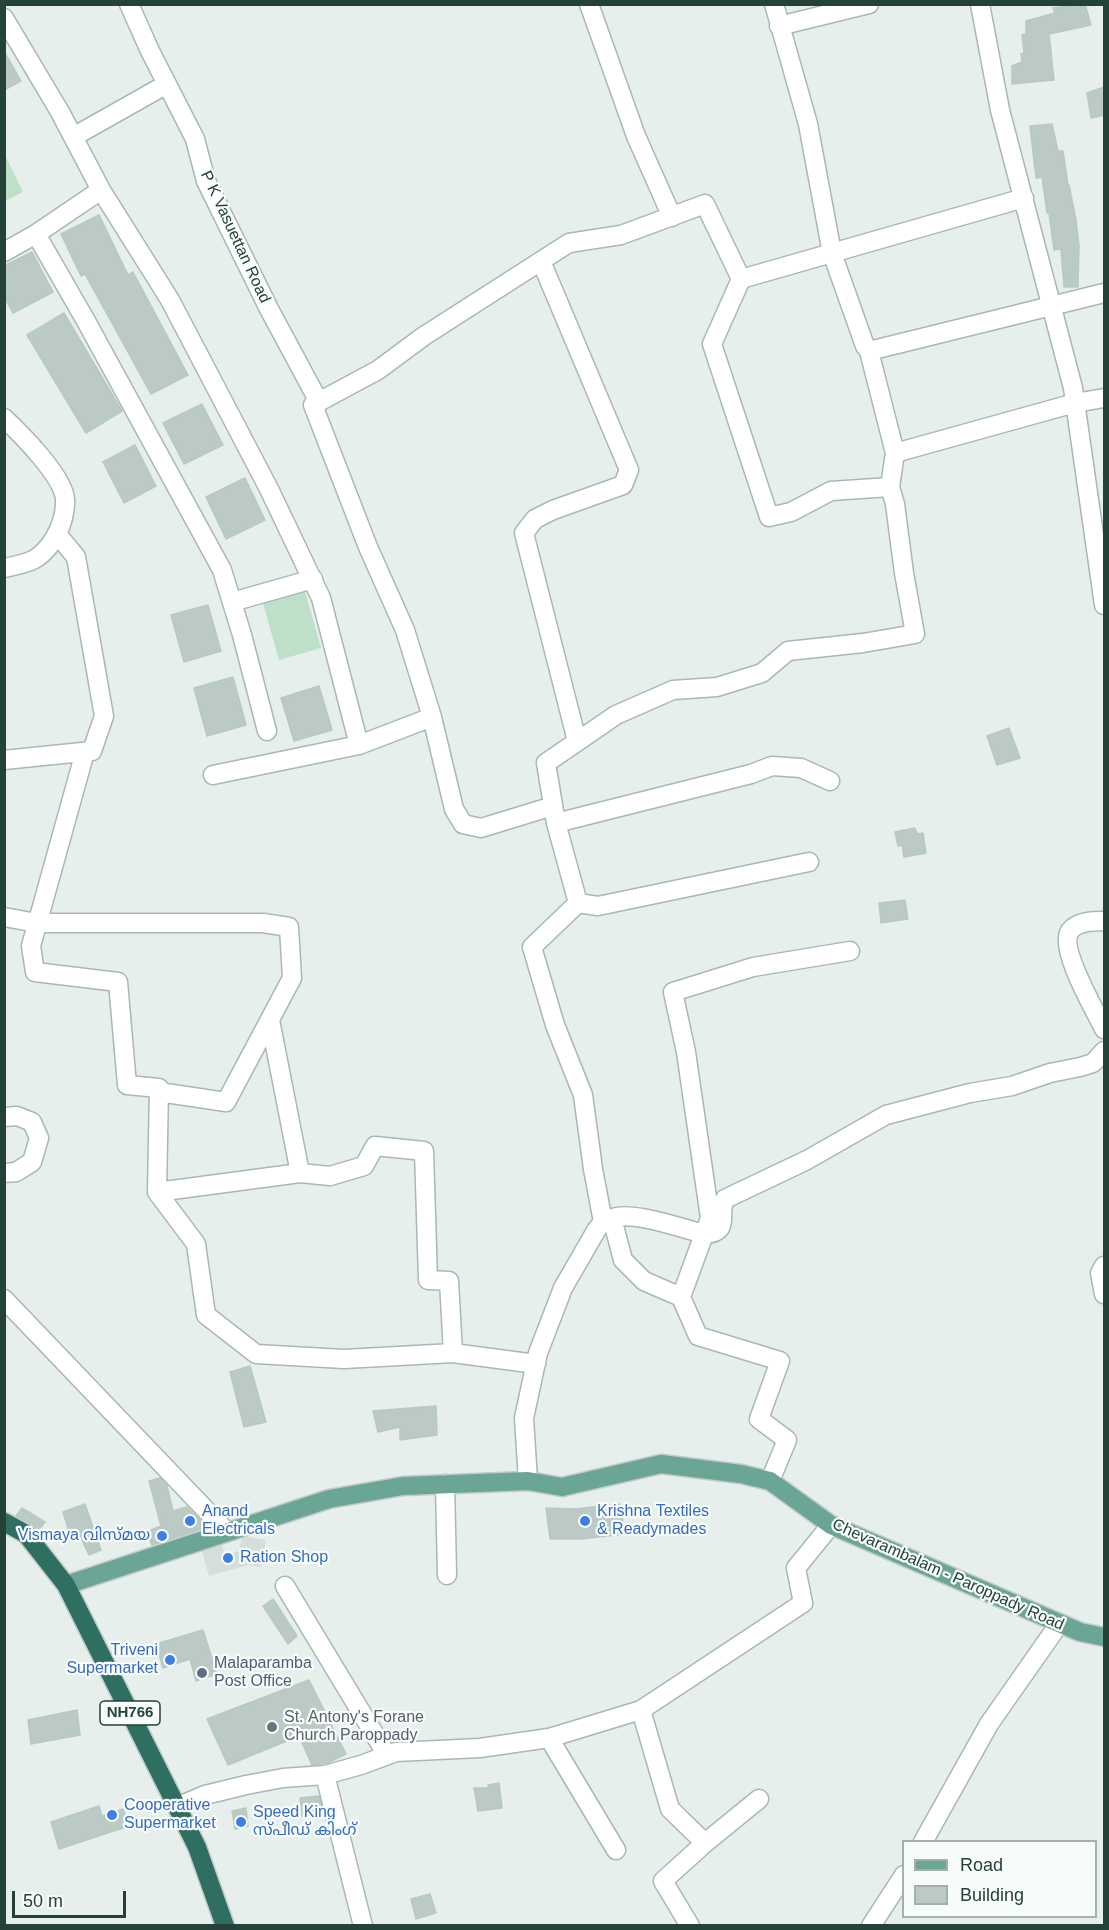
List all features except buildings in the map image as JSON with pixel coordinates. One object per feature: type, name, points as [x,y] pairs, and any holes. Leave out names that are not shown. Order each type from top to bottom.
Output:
[{"type":"highway","name":"NH766","points":[[4,1522],[26,1534],[66,1585],[196,1847],[225,1926]]},
{"type":"main road","name":"Chevarambalam - Paroppady Road","points":[[66,1585],[329,1499],[403,1486],[528,1481],[562,1486],[661,1464],[770,1480],[831,1525],[1059,1624],[1080,1632],[1104,1637]]},
{"type":"street","name":"P K Vasuettan Road","points":[[129,4],[195,139],[206,181],[268,309],[319,402]]},
{"type":"street","points":[[589,4],[636,136],[672,217]]},
{"type":"street","points":[[578,903],[555,814],[546,763],[616,715],[673,690],[717,687],[762,673],[788,651],[863,643],[915,634],[895,504],[890,487],[895,453],[869,351],[865,346],[832,253],[808,124],[778,26],[774,4]]},
{"type":"street","points":[[778,26],[869,4]]},
{"type":"street","points":[[980,4],[1000,110],[1073,388],[1104,605]]},
{"type":"street","points":[[4,18],[101,189],[170,300],[269,489],[313,579],[321,598],[359,745]]},
{"type":"street","points":[[73,137],[167,84]]},
{"type":"street","points":[[4,252],[36,234],[101,189]]},
{"type":"street","points":[[741,279],[1024,198]]},
{"type":"street","points":[[830,781],[801,768],[772,766],[751,774],[481,828],[463,824],[454,808],[432,717],[405,630],[368,547],[313,405],[378,370],[424,336],[569,243],[621,236],[705,204],[741,279],[712,344],[769,517],[791,512],[831,491],[890,487]]},
{"type":"street","points":[[36,234],[98,342],[222,570],[267,731]]},
{"type":"street","points":[[541,261],[629,470],[623,485],[553,510],[535,519],[524,533],[577,741]]},
{"type":"street","points":[[869,351],[1104,293]]},
{"type":"street","points":[[895,453],[1075,403],[1104,398]]},
{"type":"street","points":[[4,418],[26,439],[55,476],[65,498],[61,528],[47,550],[31,563],[4,568]]},
{"type":"street","points":[[4,760],[92,751],[104,717],[76,557],[57,534]]},
{"type":"street","points":[[232,602],[313,579]]},
{"type":"street","points":[[213,775],[359,745],[432,717]]},
{"type":"street","points":[[84,752],[31,946],[35,972],[118,982],[127,1085],[159,1088],[157,1192],[196,1244],[206,1315],[256,1354],[344,1359],[453,1353],[536,1364]]},
{"type":"street","points":[[578,903],[598,906],[809,862]]},
{"type":"street","points":[[578,903],[532,947],[555,1025],[583,1095],[593,1169],[607,1220],[623,1260],[644,1281],[681,1298],[698,1336],[780,1361],[759,1419],[787,1440],[770,1480]]},
{"type":"street","points":[[4,917],[37,923],[263,923],[290,927],[292,978],[226,1102],[159,1092]]},
{"type":"street","points":[[1104,921],[1082,923],[1070,931],[1066,939],[1070,956],[1104,1029]]},
{"type":"street","points":[[681,1298],[710,1218],[686,1052],[673,992],[753,967],[850,951]]},
{"type":"street","points":[[270,1020],[300,1173]]},
{"type":"street","points":[[528,1481],[524,1418],[538,1353],[563,1288],[597,1229],[607,1220],[619,1216],[653,1220],[704,1234],[712,1234],[720,1228],[723,1222],[722,1202],[732,1194],[807,1160],[886,1115],[970,1093],[1012,1086],[1050,1073],[1080,1067],[1093,1063],[1104,1051]]},
{"type":"street","points":[[4,1117],[17,1116],[32,1122],[39,1138],[32,1162],[16,1172],[4,1173]]},
{"type":"street","points":[[157,1192],[300,1173],[330,1176],[364,1166],[375,1146],[424,1151],[428,1280],[449,1281],[453,1353]]},
{"type":"street","points":[[1104,1266],[1100,1272],[1104,1294]]},
{"type":"street","points":[[4,1299],[227,1532]]},
{"type":"street","points":[[445,1484],[447,1575]]},
{"type":"street","points":[[177,1807],[205,1795],[246,1785],[282,1778],[325,1775],[396,1752],[480,1748],[549,1738],[641,1710],[803,1603],[796,1568],[831,1525]]},
{"type":"street","points":[[285,1586],[387,1755]]},
{"type":"street","points":[[924,1840],[989,1724],[1059,1624]]},
{"type":"street","points":[[641,1710],[670,1809],[705,1843]]},
{"type":"street","points":[[549,1738],[616,1851]]},
{"type":"street","points":[[325,1775],[363,1926]]},
{"type":"street","points":[[690,1926],[663,1881],[759,1799]]},
{"type":"street","points":[[871,1926],[902,1877]]},
{"type":"shaded area","points":[[242,1536],[266,1540],[261,1567],[248,1565],[209,1576],[200,1545],[220,1539],[225,1555],[239,1551]]},
{"type":"green space","points":[[4,153],[23,192],[5,201],[4,201]]},
{"type":"green space","points":[[301,577],[321,648],[279,660],[259,589]]},
{"type":"place","name":"Anand Electricals","points":[[190,1521]]},
{"type":"place","name":"Krishna Textiles & Readymades","points":[[585,1521]]},
{"type":"place","name":"Vismaya വിസ്മയ","points":[[162,1536]]},
{"type":"place","name":"Ration Shop","points":[[228,1558]]},
{"type":"place","name":"Triveni Supermarket","points":[[170,1660]]},
{"type":"place","name":"Malaparamba Post Office","points":[[202,1673]]},
{"type":"place","name":"St. Antony's Forane Church Paroppady","points":[[272,1727]]},
{"type":"place","name":"Cooperative Supermarket","points":[[112,1815]]},
{"type":"place","name":"Speed King സ്പീഡ് കിംഗ്","points":[[241,1822]]}]
